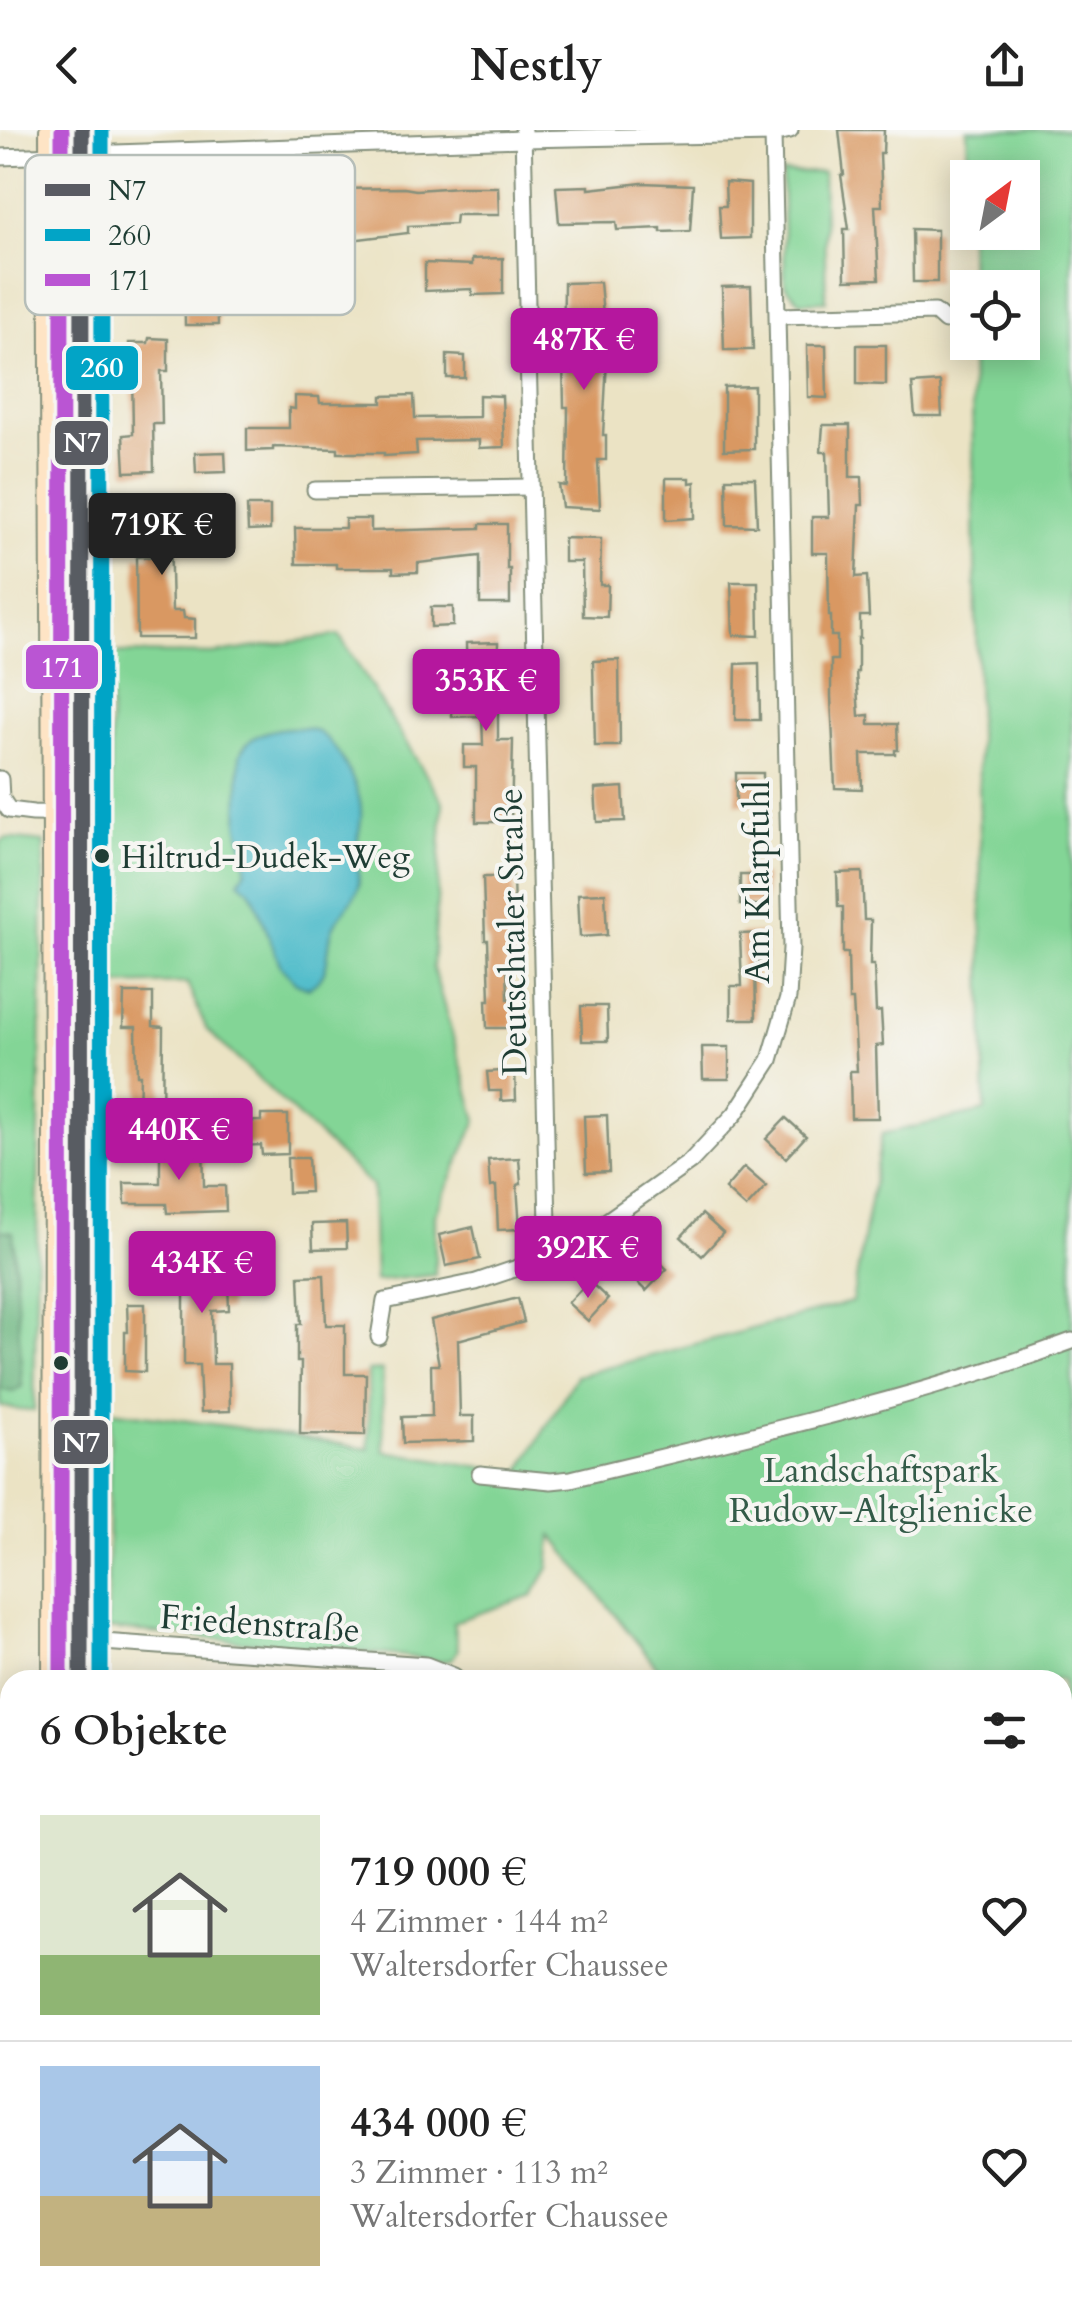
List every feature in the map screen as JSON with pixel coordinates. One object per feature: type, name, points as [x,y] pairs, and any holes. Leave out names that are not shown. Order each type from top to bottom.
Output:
[{"type":"main road","points":[[51,155],[52,130]]},
{"type":"main road","points":[[52,315],[54,1670]]},
{"type":"main road","points":[[80,315],[80,1670]]},
{"type":"street","points":[[51,155],[82,142],[773,134],[790,130]]},
{"type":"street","name":"Deutschtaler Straße","points":[[523,134],[548,1226],[563,1247]]},
{"type":"street","name":"Am Klarpfuhl","points":[[379,1337],[385,1302],[476,1282],[538,1261],[601,1225],[690,1162],[736,1114],[770,1060],[788,998],[791,948],[773,134]]},
{"type":"street","points":[[0,158],[25,157]]},
{"type":"street","points":[[778,316],[935,312],[945,321]]},
{"type":"street","points":[[315,490],[531,486]]},
{"type":"street","points":[[0,778],[1,798],[9,810],[82,814]]},
{"type":"street","points":[[480,1474],[551,1481],[572,1479],[871,1403],[1018,1361],[1072,1341]]},
{"type":"street","name":"Friedenstraße","points":[[54,1642],[426,1665],[436,1670]]},
{"type":"green space","name":"Landschaftspark Rudow-Altglienicke","points":[[967,130],[1072,130],[1072,1670],[659,1670],[552,1535],[549,1568],[533,1595],[453,1622],[458,1650],[452,1659],[442,1662],[107,1629],[110,1411],[369,1449],[368,1371],[382,1370],[384,1451],[519,1473],[576,1376],[852,1302],[882,1134],[985,1111],[971,360],[1040,360],[1040,270],[970,270],[969,250],[1040,250],[1040,160],[968,160]]},
{"type":"green space","points":[[823,172],[826,301],[801,302],[785,286],[782,173]]},
{"type":"green space","points":[[339,635],[443,802],[433,968],[477,1120],[435,1215],[435,1275],[375,1281],[372,1186],[207,1030],[187,983],[110,985],[111,653],[212,654]]},
{"type":"green space","points":[[6,838],[44,842],[34,1411],[0,1406],[0,842]]},
{"type":"green space","points":[[0,1230],[13,1232],[22,1386],[13,1392],[0,1389]]},
{"type":"water","points":[[288,728],[315,730],[333,746],[353,780],[361,812],[356,850],[358,888],[333,928],[324,971],[309,988],[296,983],[281,967],[253,895],[239,881],[246,870],[238,823],[240,755],[260,735]]},
{"type":"building","points":[[839,130],[884,130],[880,153],[882,206],[875,206],[879,279],[845,280],[844,229],[849,229]]},
{"type":"building","points":[[725,182],[750,184],[750,238],[721,239],[719,206],[726,206]]},
{"type":"building","points":[[642,183],[693,185],[690,231],[617,230],[616,222],[559,223],[556,187],[589,189]]},
{"type":"building","points":[[498,187],[499,215],[456,215],[455,224],[408,226],[408,233],[355,239],[355,189]]},
{"type":"building","points":[[912,229],[937,230],[937,282],[913,282]]},
{"type":"building","points":[[503,258],[503,294],[472,295],[472,289],[425,291],[425,263],[472,265],[472,259]]},
{"type":"building","points":[[600,282],[607,360],[603,435],[606,460],[598,460],[600,509],[562,507],[559,485],[567,486],[568,407],[564,407],[564,283]]},
{"type":"building","points":[[751,286],[753,350],[724,350],[722,287]]},
{"type":"building","points":[[185,315],[218,315],[218,325],[185,325]]},
{"type":"building","points":[[149,338],[168,339],[168,371],[161,371],[162,424],[153,424],[154,471],[125,472],[123,435],[133,434],[129,343],[148,343]]},
{"type":"building","points":[[807,345],[826,345],[827,398],[808,397]]},
{"type":"building","points":[[857,345],[886,345],[886,385],[857,384]]},
{"type":"building","points":[[447,355],[465,356],[465,378],[447,378]]},
{"type":"building","points":[[940,382],[942,416],[915,416],[912,384]]},
{"type":"building","points":[[754,386],[754,449],[724,450],[724,387]]},
{"type":"building","points":[[414,395],[415,418],[479,417],[479,395],[502,396],[504,447],[479,448],[479,440],[416,441],[417,454],[384,456],[338,453],[338,449],[273,447],[247,451],[247,428],[289,428],[289,408],[295,409],[295,396],[319,397],[320,403],[382,403],[382,396]]},
{"type":"building","points":[[823,425],[850,425],[850,477],[862,477],[856,577],[867,576],[869,616],[860,616],[856,672],[859,716],[869,715],[869,724],[897,724],[895,754],[861,754],[862,789],[835,788],[831,660],[837,660],[837,636],[831,636],[828,553],[812,553],[812,517],[829,517],[827,452],[821,452]]},
{"type":"building","points":[[225,452],[226,472],[196,473],[195,453]]},
{"type":"building","points":[[666,478],[690,478],[690,483],[695,482],[695,518],[666,520]]},
{"type":"building","points":[[726,478],[755,478],[757,526],[727,525]]},
{"type":"building","points":[[247,506],[270,506],[270,530],[248,531]]},
{"type":"building","points":[[195,508],[196,532],[170,532],[172,611],[183,611],[184,618],[195,619],[195,638],[137,638],[136,557],[150,557],[149,509]]},
{"type":"building","points":[[345,519],[371,519],[371,531],[507,524],[510,604],[480,604],[480,556],[418,563],[418,572],[296,564],[295,528],[345,528]]},
{"type":"building","points":[[564,538],[601,539],[600,585],[608,585],[607,617],[583,616],[582,562],[564,562]]},
{"type":"building","points":[[731,582],[758,582],[759,636],[733,635]]},
{"type":"building","points":[[431,607],[453,607],[453,626],[431,627]]},
{"type":"building","points":[[498,642],[498,740],[513,740],[511,822],[476,822],[476,767],[464,767],[464,745],[483,745],[482,716],[452,717],[452,688],[467,688],[466,643]]},
{"type":"building","points":[[619,660],[620,746],[595,746],[593,661]]},
{"type":"building","points":[[759,663],[760,720],[735,720],[736,664]]},
{"type":"building","points":[[736,773],[763,773],[763,803],[736,804]]},
{"type":"building","points":[[623,787],[625,821],[597,822],[595,789]]},
{"type":"building","points":[[862,872],[864,920],[871,920],[870,965],[874,965],[876,1012],[881,1011],[883,1045],[876,1046],[878,1118],[851,1118],[850,1071],[857,1071],[853,1000],[849,1000],[848,953],[843,953],[843,907],[838,907],[837,873]]},
{"type":"building","points":[[740,875],[765,875],[765,905],[740,905]]},
{"type":"building","points":[[483,877],[513,877],[511,963],[507,963],[513,1028],[487,1028],[486,1000],[490,1000]]},
{"type":"building","points":[[605,893],[607,935],[580,937],[578,894]]},
{"type":"building","points":[[765,933],[766,961],[755,962],[756,1019],[731,1019],[731,986],[742,986],[740,934]]},
{"type":"building","points":[[124,993],[153,993],[153,1026],[163,1027],[162,1124],[145,1125],[145,1116],[139,1115],[136,1027],[123,1027]]},
{"type":"building","points":[[581,1006],[607,1006],[608,1041],[582,1041]]},
{"type":"building","points":[[702,1047],[729,1047],[729,1079],[703,1079]]},
{"type":"building","points":[[515,1070],[516,1100],[501,1101],[501,1091],[489,1091],[487,1072]]},
{"type":"building","points":[[261,1115],[288,1115],[288,1154],[262,1155],[261,1145],[212,1147],[211,1122],[261,1121]]},
{"type":"building","points":[[607,1115],[609,1172],[586,1173],[584,1116]]},
{"type":"building","points":[[786,1118],[806,1136],[786,1158],[766,1139]]},
{"type":"building","points":[[203,1142],[204,1186],[225,1186],[226,1211],[167,1213],[166,1204],[125,1204],[124,1183],[160,1183],[160,1143]]},
{"type":"building","points":[[287,1158],[308,1158],[310,1192],[288,1193]]},
{"type":"building","points":[[519,1158],[520,1229],[498,1230],[496,1186],[490,1187],[488,1160]]},
{"type":"building","points":[[744,1167],[766,1186],[746,1208],[725,1189]]},
{"type":"building","points":[[702,1214],[723,1233],[702,1256],[681,1237]]},
{"type":"building","points":[[346,1223],[347,1248],[313,1249],[312,1224]]},
{"type":"building","points":[[473,1227],[480,1259],[446,1266],[439,1235]]},
{"type":"building","points":[[219,1241],[219,1282],[228,1282],[229,1310],[212,1311],[213,1364],[229,1364],[230,1411],[201,1412],[199,1365],[184,1365],[184,1265],[162,1266],[161,1242]]},
{"type":"building","points":[[647,1250],[667,1269],[646,1291],[626,1272]]},
{"type":"building","points":[[324,1275],[326,1325],[345,1325],[345,1374],[366,1374],[365,1435],[300,1434],[299,1276]]},
{"type":"building","points":[[589,1281],[608,1299],[588,1321],[568,1303]]},
{"type":"building","points":[[518,1298],[524,1322],[458,1340],[460,1416],[474,1416],[474,1441],[403,1443],[402,1417],[432,1416],[431,1365],[439,1365],[431,1320]]},
{"type":"building","points":[[127,1304],[145,1304],[145,1372],[125,1371]]},
{"type":"transit line","name":"171","points":[[62,130],[62,155]]},
{"type":"transit line","name":"N7","points":[[82,130],[82,155]]},
{"type":"transit line","name":"260","points":[[102,130],[102,155]]},
{"type":"transit line","name":"171","points":[[61,1670],[62,315]]},
{"type":"transit line","name":"N7","points":[[81,1670],[82,315]]},
{"type":"transit line","name":"260","points":[[101,1670],[102,315]]},
{"type":"place","name":"Hiltrud-Dudek-Weg","points":[[102,856]]}]
